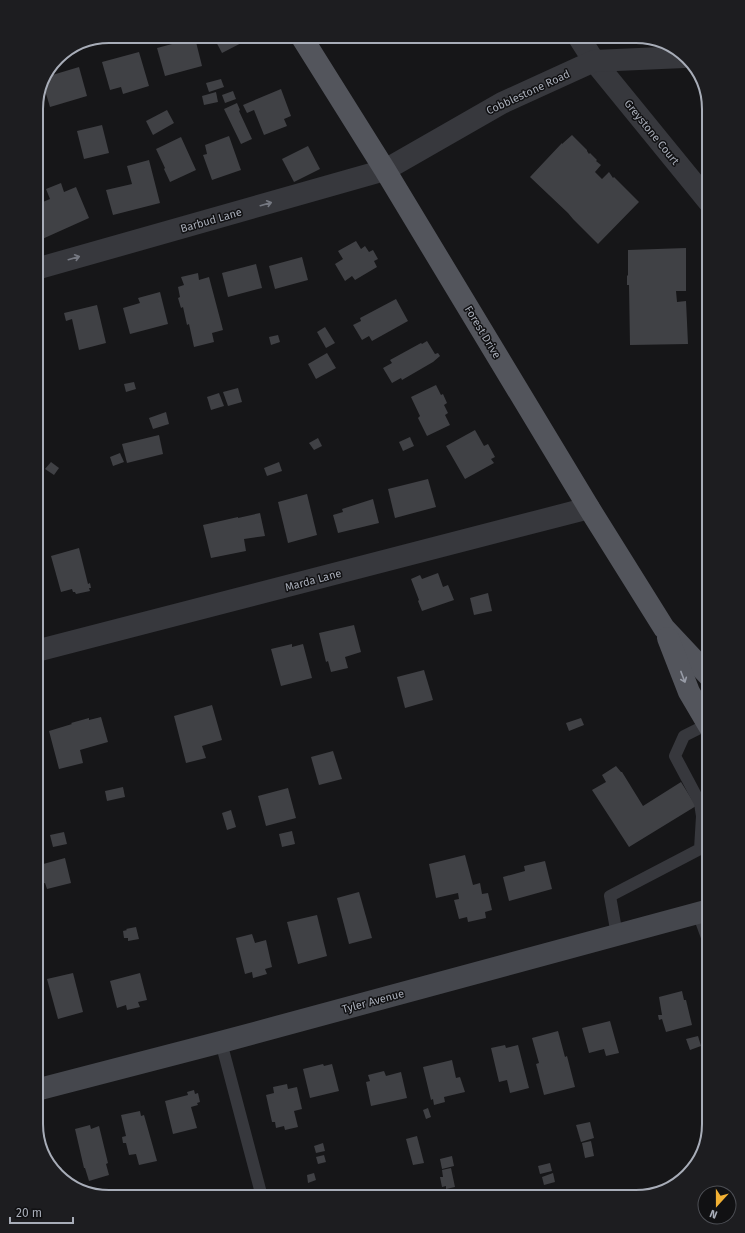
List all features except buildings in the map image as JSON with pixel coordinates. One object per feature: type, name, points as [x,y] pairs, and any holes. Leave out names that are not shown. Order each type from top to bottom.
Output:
[{"type":"main road","name":"Forest Drive","points":[[304,43],[385,170],[589,508],[664,628],[689,692],[702,715]]},
{"type":"main road","name":"Forest Drive","points":[[664,628],[702,669]]},
{"type":"street","name":"Greystone Court","points":[[582,43],[594,61],[702,193]]},
{"type":"street","name":"Cobblestone Road","points":[[385,170],[502,103],[594,61],[678,57]]},
{"type":"street","name":"Barbud Lane","points":[[43,267],[385,170]]},
{"type":"street","name":"Marda Lane","points":[[43,649],[589,508]]},
{"type":"street","name":"Tyler Avenue","points":[[43,1088],[221,1042],[702,911]]},
{"type":"lane","points":[[617,935],[610,896],[700,849],[702,816],[700,803],[675,756],[684,736],[702,728]]},
{"type":"lane","points":[[221,1042],[260,1190]]}]
